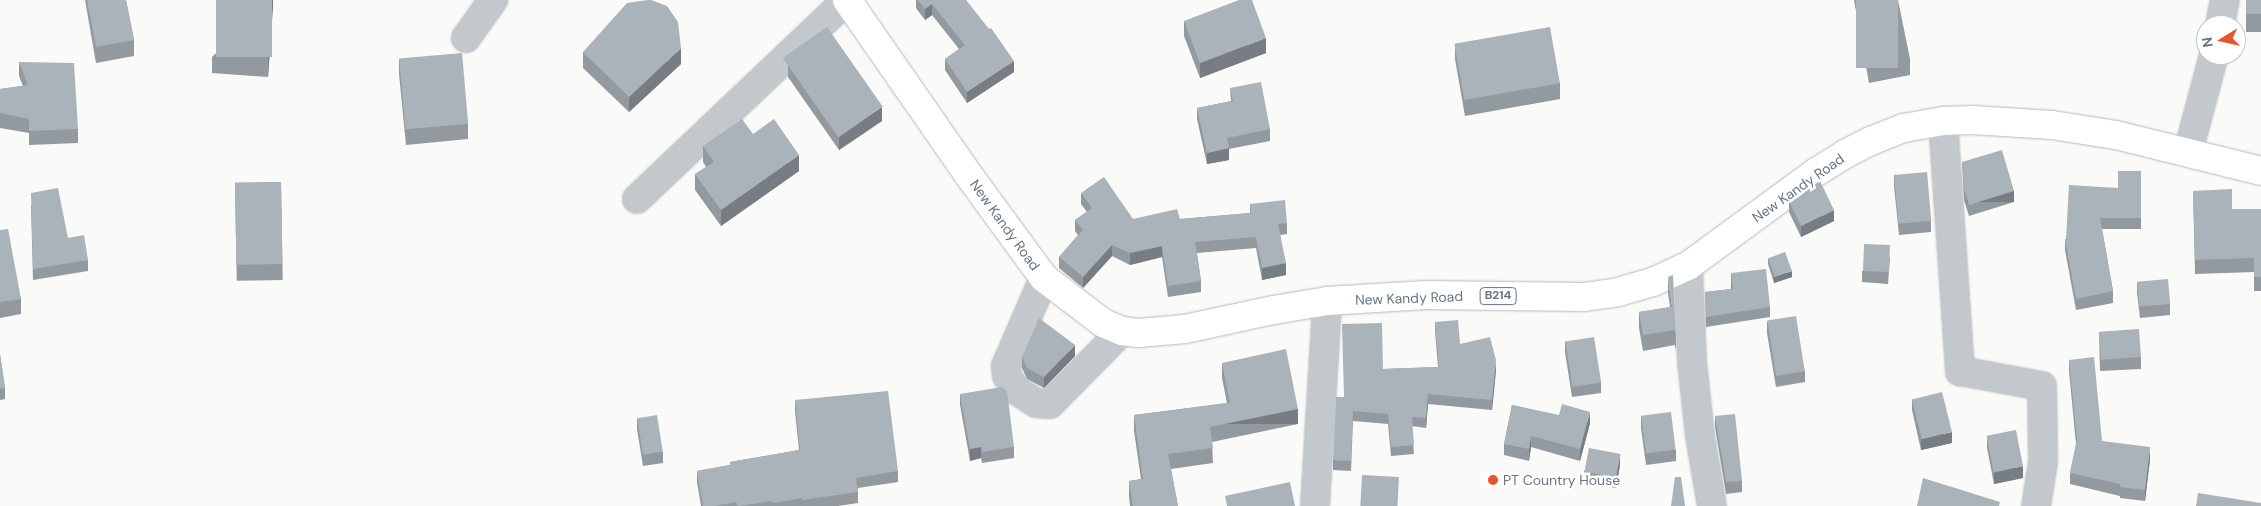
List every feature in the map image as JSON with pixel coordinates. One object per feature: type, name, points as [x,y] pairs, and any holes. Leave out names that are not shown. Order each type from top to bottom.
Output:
[{"type":"main road","name":"New Kandy Road","points":[[847,0],[970,177],[1044,278],[1103,323],[1122,331],[1139,333],[1185,328],[1327,301],[1426,295],[1584,297],[1618,292],[1653,282],[1688,266],[1818,171],[1845,154],[1904,128],[1944,121],[1972,120],[2052,125],[2116,135],[2261,172]]},
{"type":"street","points":[[466,38],[493,0]]},
{"type":"street","points":[[637,199],[847,0]]},
{"type":"street","points":[[2222,15],[2225,0]]},
{"type":"street","points":[[2188,152],[2211,65]]},
{"type":"street","points":[[1944,121],[1960,371],[2042,386],[2043,462],[2036,506]]},
{"type":"street","points":[[1688,266],[1692,362],[1700,436],[1712,506]]},
{"type":"street","points":[[1044,278],[1028,329],[1006,366],[1007,376],[1016,390],[1036,404],[1050,404],[1080,367],[1122,331]]},
{"type":"street","points":[[1315,506],[1327,301]]},
{"type":"building","points":[[87,0],[126,0],[134,40],[96,47]]},
{"type":"building","points":[[216,0],[272,0],[272,57],[216,57]]},
{"type":"building","points":[[651,0],[667,6],[678,22],[681,48],[629,97],[583,52],[627,3]]},
{"type":"building","points":[[918,0],[966,0],[989,29],[991,28],[1014,61],[967,92],[945,59],[965,45],[932,4],[925,9]]},
{"type":"building","points":[[1239,0],[1252,0],[1266,38],[1200,63],[1184,21]]},
{"type":"building","points":[[1856,0],[1898,0],[1898,68],[1856,68]]},
{"type":"building","points":[[2246,0],[2261,0],[2261,14],[2246,14]]},
{"type":"building","points":[[827,27],[883,106],[838,137],[783,58]]},
{"type":"building","points":[[1550,27],[1560,83],[1464,100],[1454,44]]},
{"type":"building","points":[[462,53],[468,124],[405,129],[399,58]]},
{"type":"building","points":[[19,62],[74,63],[78,129],[29,131],[29,119],[0,113],[0,89],[28,85]]},
{"type":"building","points":[[1261,82],[1270,129],[1227,138],[1229,148],[1207,153],[1197,108],[1233,101],[1230,88]]},
{"type":"building","points":[[742,119],[753,134],[774,119],[799,155],[721,210],[695,174],[714,162],[703,146]]},
{"type":"building","points":[[2002,150],[2014,191],[1969,205],[1964,188],[1962,162]]},
{"type":"building","points":[[2118,171],[2141,171],[2141,218],[2100,218],[2113,291],[2076,299],[2065,239],[2069,185],[2118,188]]},
{"type":"building","points":[[1927,172],[1931,221],[1898,224],[1894,175]]},
{"type":"building","points":[[1104,177],[1133,219],[1177,209],[1180,219],[1251,213],[1250,204],[1285,200],[1287,223],[1278,224],[1286,263],[1262,268],[1256,237],[1195,242],[1201,281],[1168,286],[1162,246],[1130,253],[1112,245],[1083,277],[1059,257],[1083,230],[1075,220],[1092,208],[1081,193]]},
{"type":"building","points":[[1820,181],[1834,210],[1801,226],[1789,201]]},
{"type":"building","points":[[281,182],[282,264],[236,265],[235,183]]},
{"type":"building","points":[[58,188],[68,238],[84,235],[88,260],[33,269],[31,193]]},
{"type":"building","points":[[2232,189],[2232,209],[2261,209],[2261,277],[2254,277],[2254,258],[2195,260],[2193,191]]},
{"type":"building","points":[[8,229],[21,299],[0,302],[0,230]]},
{"type":"building","points":[[1864,244],[1890,245],[1889,272],[1863,271]]},
{"type":"building","points":[[1785,252],[1792,271],[1775,277],[1768,258]]},
{"type":"building","points":[[1766,269],[1770,307],[1706,317],[1705,292],[1733,289],[1731,273]]},
{"type":"building","points":[[1673,275],[1676,335],[1675,330],[1643,335],[1639,312],[1672,307],[1668,277]]},
{"type":"building","points":[[2168,279],[2170,304],[2139,307],[2137,282]]},
{"type":"building","points":[[1796,316],[1805,371],[1776,376],[1767,321]]},
{"type":"building","points":[[1039,318],[1075,345],[1044,377],[1027,368],[1022,357]]},
{"type":"building","points":[[1458,320],[1460,344],[1490,337],[1496,360],[1492,400],[1428,394],[1426,418],[1412,417],[1414,445],[1391,447],[1388,414],[1353,411],[1351,461],[1333,460],[1336,397],[1344,397],[1342,324],[1382,323],[1383,369],[1439,367],[1435,322]]},
{"type":"building","points":[[2139,329],[2141,357],[2101,360],[2099,332]]},
{"type":"building","points":[[1594,337],[1601,382],[1573,387],[1565,342]]},
{"type":"building","points":[[1286,349],[1298,409],[1210,427],[1213,448],[1168,454],[1178,506],[1133,506],[1129,481],[1143,479],[1134,415],[1230,403],[1222,363]]},
{"type":"building","points":[[0,354],[5,388],[0,389]]},
{"type":"building","points":[[2094,357],[2102,441],[2150,447],[2145,490],[2120,487],[2120,484],[2070,473],[2077,440],[2069,360]]},
{"type":"building","points":[[1002,387],[1007,391],[1014,447],[982,452],[981,447],[970,449],[960,394]]},
{"type":"building","points":[[888,391],[898,471],[856,478],[858,492],[773,503],[772,501],[738,506],[736,502],[703,506],[697,471],[730,465],[730,462],[800,450],[795,400]]},
{"type":"building","points":[[1942,392],[1952,432],[1922,439],[1912,399]]},
{"type":"building","points":[[1562,404],[1590,412],[1580,449],[1531,436],[1529,449],[1504,444],[1512,405],[1559,415]]},
{"type":"building","points":[[1671,412],[1676,450],[1646,453],[1641,416]]},
{"type":"building","points":[[1735,414],[1742,481],[1726,482],[1715,416]]},
{"type":"building","points":[[657,415],[663,452],[643,455],[637,418]]},
{"type":"building","points":[[2016,430],[2023,466],[1994,472],[1987,436]]},
{"type":"building","points":[[1589,448],[1620,454],[1616,478],[1584,472]]},
{"type":"building","points":[[1362,475],[1399,477],[1397,506],[1360,506]]},
{"type":"building","points":[[1675,477],[1681,477],[1685,506],[1671,506]]},
{"type":"building","points":[[1923,478],[2000,502],[1999,506],[1917,506]]},
{"type":"building","points":[[1290,482],[1295,506],[1227,506],[1225,496]]},
{"type":"building","points":[[2198,493],[2261,503],[2261,506],[2196,506]]},
{"type":"place","name":"PT Country House","points":[[1493,480]]}]
